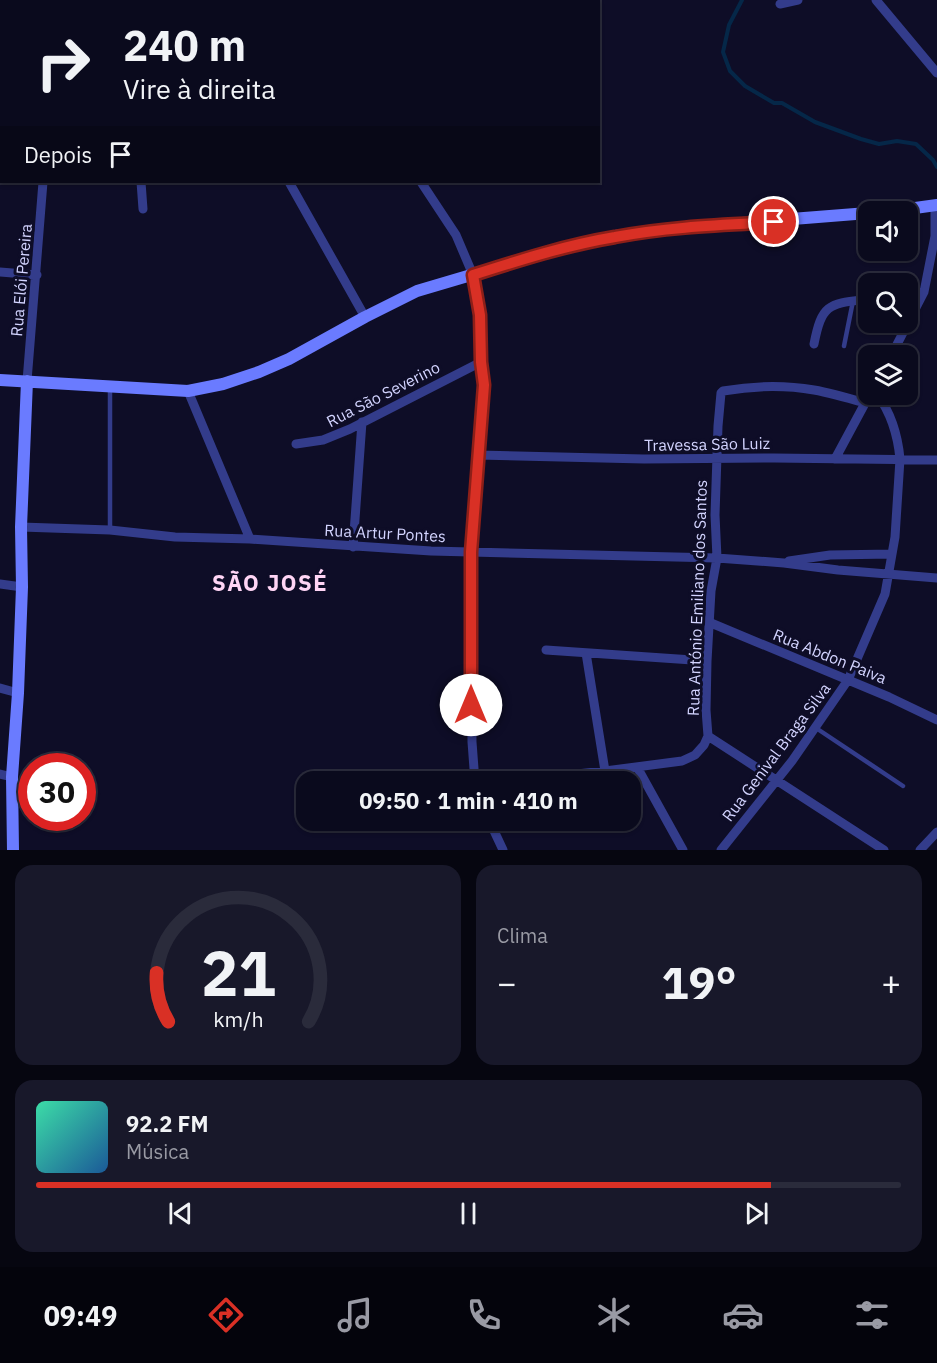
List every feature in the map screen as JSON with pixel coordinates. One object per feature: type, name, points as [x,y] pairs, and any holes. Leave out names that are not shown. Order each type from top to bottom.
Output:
[{"type":"main road","points":[[918,208],[936,205]]},
{"type":"main road","points":[[0,381],[110,385],[188,391],[223,384],[289,359],[365,316],[417,291],[556,250],[615,236],[858,214]]},
{"type":"main road","points":[[13,850],[6,775],[18,693],[27,381]]},
{"type":"street","points":[[780,4],[798,0]]},
{"type":"street","points":[[876,0],[937,73]]},
{"type":"street","name":"Rua Elói Pereira","points":[[27,381],[44,183]]},
{"type":"street","points":[[141,183],[143,209]]},
{"type":"street","points":[[290,183],[365,316]]},
{"type":"street","points":[[422,183],[456,235],[473,275],[480,315],[483,394],[471,552],[471,697],[474,771]]},
{"type":"street","points":[[897,345],[924,292],[935,236],[936,205]]},
{"type":"street","points":[[0,272],[37,275]]},
{"type":"street","points":[[918,293],[924,292]]},
{"type":"street","points":[[814,344],[820,318],[826,310],[835,304],[858,300]]},
{"type":"street","name":"Rua São Severino","points":[[296,444],[323,440],[350,429],[481,362]]},
{"type":"street","name":"Rua António Emiliano dos Santos","points":[[708,736],[707,661],[711,623],[711,591],[717,558],[715,515],[718,415],[721,393],[723,390],[771,387],[813,390],[858,398]]},
{"type":"street","points":[[188,391],[249,539]]},
{"type":"street","points":[[835,459],[864,405]]},
{"type":"street","name":"Rua Genival Braga Silva","points":[[721,850],[777,782],[848,680],[885,594],[892,554],[900,459],[899,447],[889,415],[883,405]]},
{"type":"street","points":[[352,547],[362,422]]},
{"type":"street","name":"Travessa São Luiz","points":[[478,455],[622,459],[937,459]]},
{"type":"street","name":"Rua Artur Pontes","points":[[21,527],[110,530],[175,537],[249,539],[352,547],[717,558],[937,578]]},
{"type":"street","name":"Rua Artur Pontes","points":[[783,563],[830,555],[892,554]]},
{"type":"street","points":[[0,584],[22,587]]},
{"type":"street","name":"Rua Abdon Paiva","points":[[711,623],[937,720]]},
{"type":"street","points":[[546,651],[707,661]]},
{"type":"street","points":[[586,653],[605,771],[687,759],[700,750],[708,736],[884,850]]},
{"type":"street","points":[[0,688],[18,693]]},
{"type":"street","points":[[637,767],[683,850]]},
{"type":"street","points":[[494,831],[503,850]]},
{"type":"street","points":[[920,850],[935,837]]},
{"type":"lane","points":[[844,346],[853,301]]},
{"type":"lane","points":[[110,385],[110,530]]},
{"type":"lane","points":[[816,728],[903,786]]},
{"type":"waterway","points":[[742,0],[729,25],[723,52],[730,71],[745,86],[774,103],[782,103],[815,122],[861,139],[879,144],[897,141],[916,144],[937,167]]},
{"type":"district","name":"SÃO JOSÉ","points":[[270,583]]},
{"type":"route","points":[[471,705],[471,552],[484,385],[480,315],[473,275],[556,250],[615,236],[774,222]]}]
